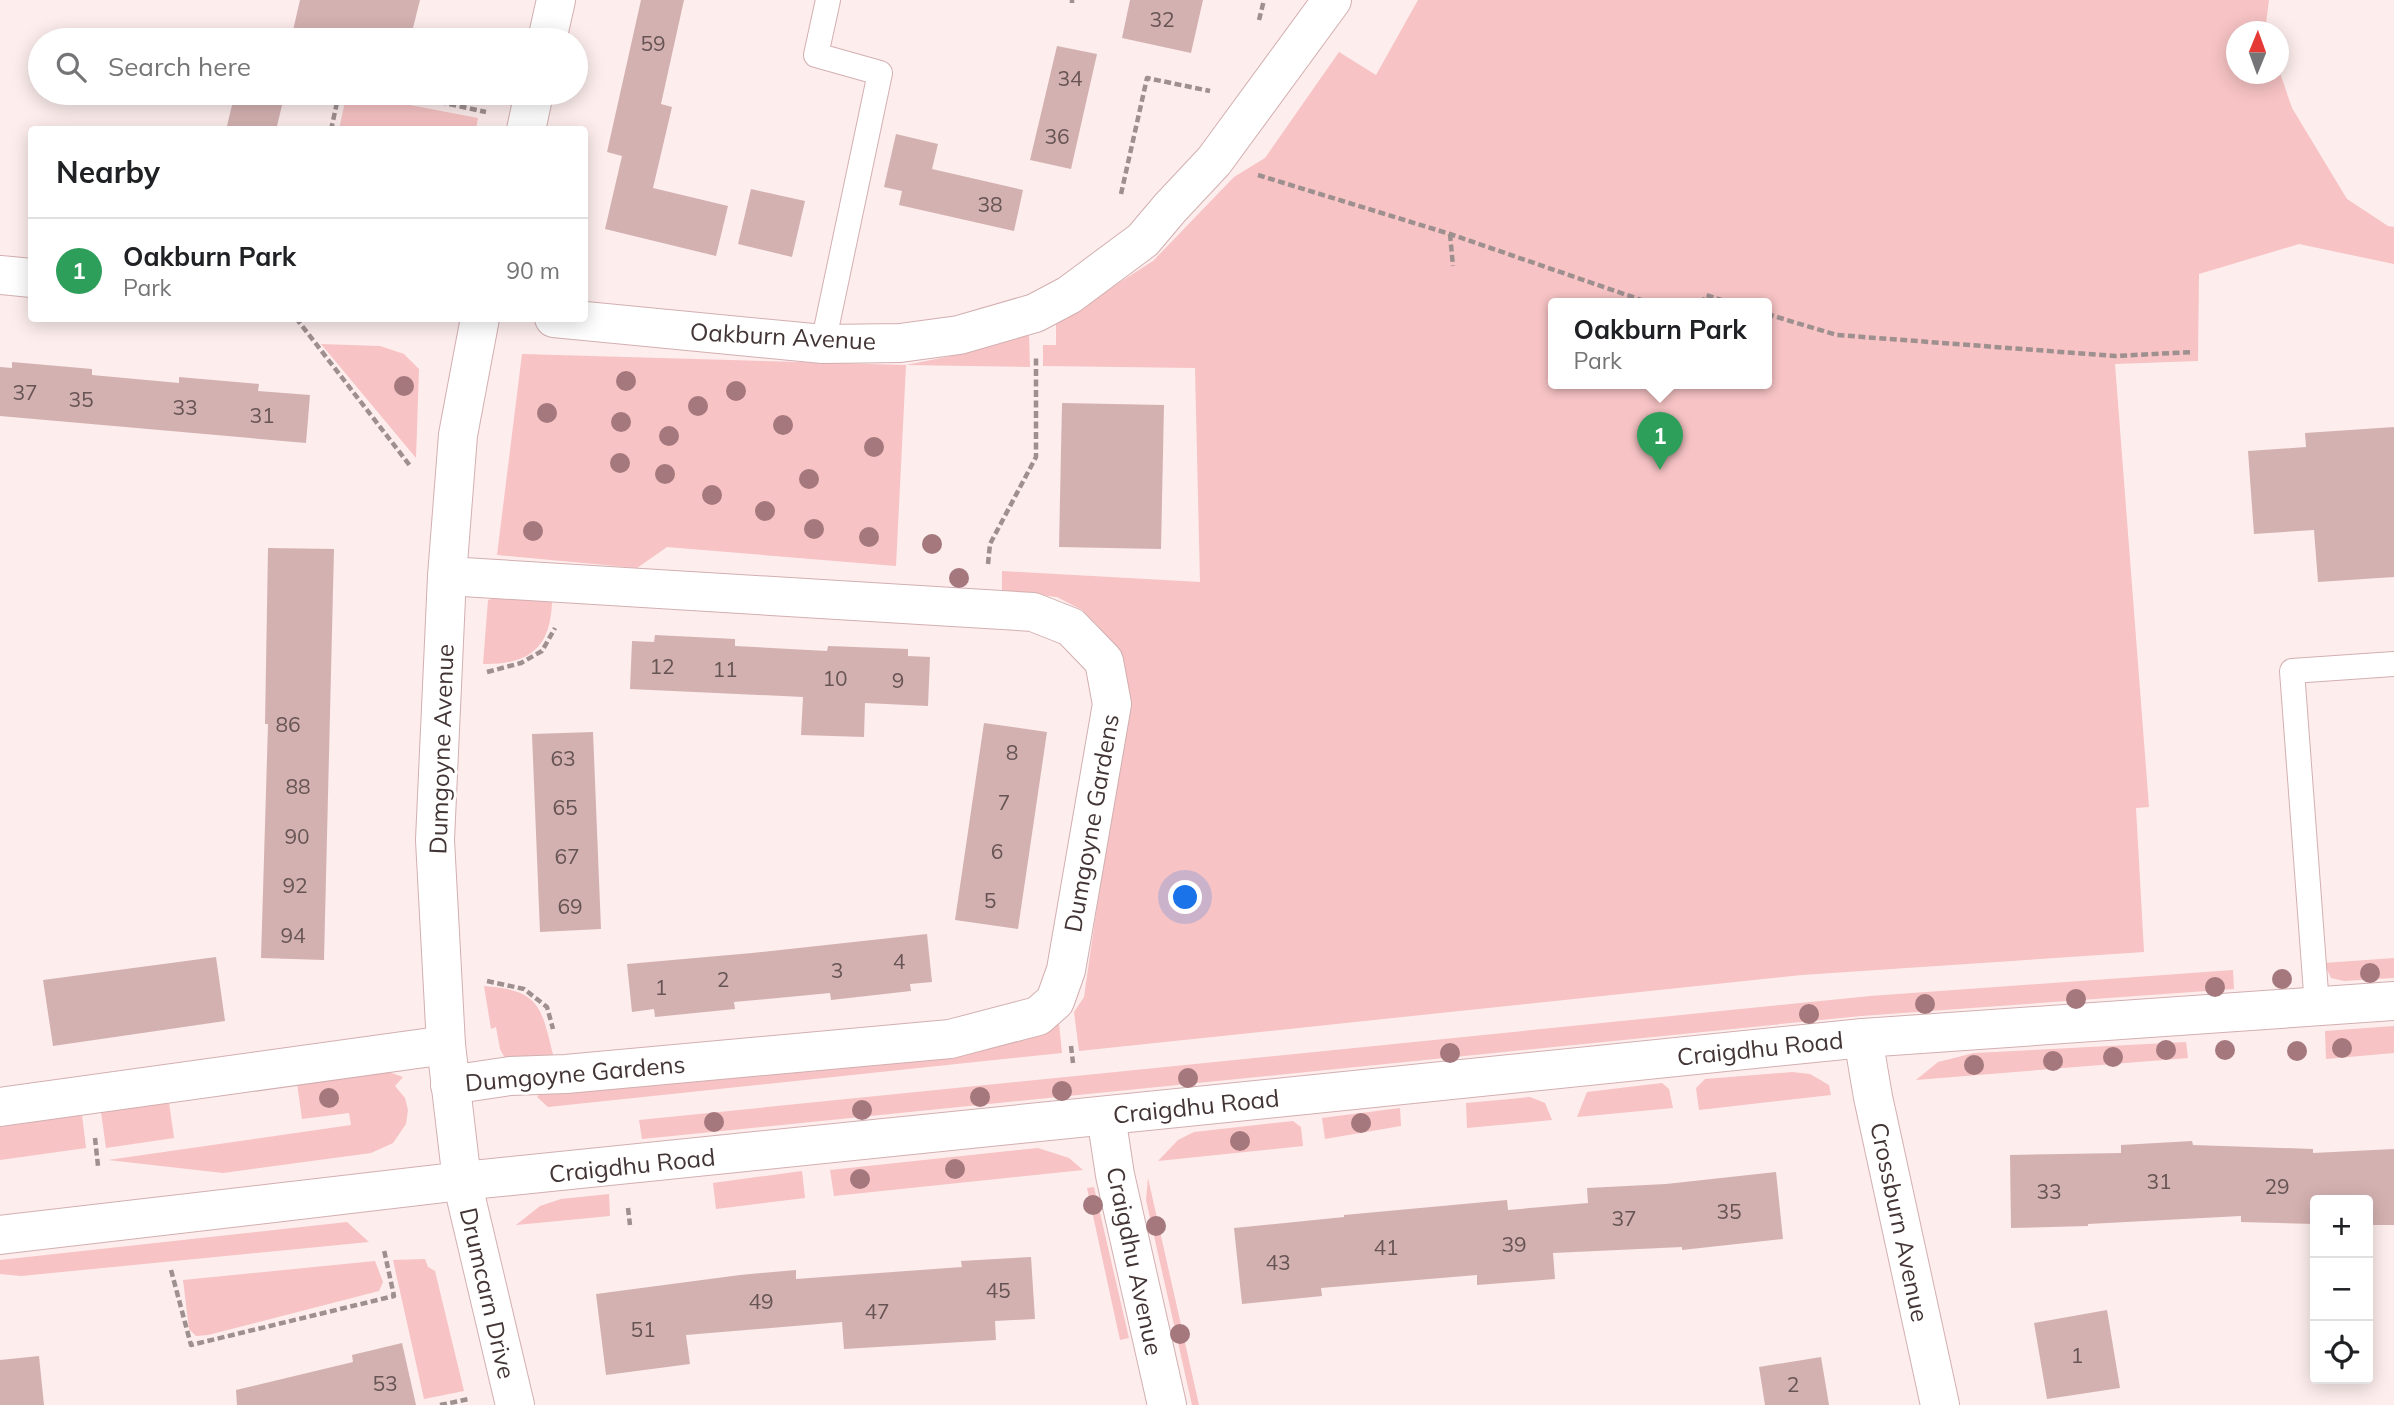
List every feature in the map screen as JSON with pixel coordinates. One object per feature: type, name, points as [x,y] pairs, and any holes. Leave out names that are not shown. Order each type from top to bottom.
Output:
[{"type":"street","points":[[550,28],[556,0]]},
{"type":"street","name":"Oakburn Avenue","points":[[588,321],[823,344],[900,342],[959,335],[1035,313],[1069,295],[1143,240],[1214,161],[1332,0]]},
{"type":"street","points":[[0,275],[28,278]]},
{"type":"street","name":"Dumgoyne Avenue","points":[[462,1181],[446,1045],[435,839],[447,576],[458,436],[479,322]]},
{"type":"street","name":"Dumgoyne Gardens","points":[[447,576],[1033,611],[1071,627],[1104,661],[1112,704],[1066,970],[1055,1001],[1038,1016],[950,1039],[566,1074],[510,1076],[450,1085]]},
{"type":"street","name":"Craigdhu Road","points":[[0,1235],[462,1181],[1863,1038],[2394,1001]]},
{"type":"street","name":"Crossburn Avenue","points":[[1863,1038],[1873,1097],[1940,1405]]},
{"type":"street","points":[[0,1107],[446,1045]]},
{"type":"street","name":"Craigdhu Avenue","points":[[1106,1115],[1115,1175],[1167,1405]]},
{"type":"street","name":"Drumcarn Drive","points":[[462,1181],[515,1405]]},
{"type":"lane","points":[[823,344],[880,73],[817,55],[828,0]]},
{"type":"lane","points":[[2317,1006],[2292,671],[2394,664]]},
{"type":"path","points":[[1260,18],[1264,0]]},
{"type":"path","points":[[1123,188],[1147,78],[1201,89]]},
{"type":"path","points":[[332,126],[337,105]]},
{"type":"path","points":[[473,105],[529,114]]},
{"type":"path","points":[[1214,161],[1450,234],[1636,298]]},
{"type":"path","points":[[1450,234],[1453,266]]},
{"type":"path","points":[[1772,316],[1837,335],[2115,356],[2193,352]]},
{"type":"path","points":[[299,322],[452,519]]},
{"type":"path","points":[[988,570],[990,544],[1035,457],[1036,355]]},
{"type":"path","points":[[442,681],[521,663],[542,651],[555,627],[559,582]]},
{"type":"path","points":[[483,980],[524,989],[547,1007],[566,1074]]},
{"type":"path","points":[[1071,1051],[1073,1063]]},
{"type":"path","points":[[171,1270],[191,1345],[394,1296],[384,1250]]},
{"type":"shaded area","points":[[1418,0],[2269,0],[2266,21],[2226,21],[2226,84],[2284,84],[2292,108],[2347,199],[2388,226],[2394,227],[2394,264],[2299,244],[2199,274],[2198,361],[2115,364],[2149,807],[2136,808],[2144,952],[1802,975],[1079,1051],[1074,1012],[1084,997],[1125,710],[1123,663],[1099,627],[1082,610],[1057,597],[1002,591],[1002,571],[1200,582],[1195,368],[1043,366],[1043,345],[1056,345],[1056,323],[1153,261],[1234,177],[1265,158],[1339,52],[1376,75]]},
{"type":"shaded area","points":[[344,105],[410,105],[478,118],[477,126],[340,126]]},
{"type":"shaded area","points":[[1029,334],[1030,367],[906,365],[966,353]]},
{"type":"shaded area","points":[[321,344],[380,346],[404,354],[419,369],[416,458]]},
{"type":"shaded area","points":[[522,354],[906,365],[896,566],[667,547],[637,568],[497,555]]},
{"type":"shaded area","points":[[502,596],[552,598],[548,629],[543,641],[525,656],[514,661],[483,664],[488,600]]},
{"type":"shaded area","points":[[2394,958],[2394,978],[2344,981],[2331,978],[2324,963]]},
{"type":"shaded area","points":[[2233,970],[2234,989],[1861,1016],[642,1139],[639,1120],[1870,996]]},
{"type":"shaded area","points":[[484,986],[518,992],[536,1005],[546,1026],[554,1058],[507,1062],[500,1049],[496,1027],[491,1029]]},
{"type":"shaded area","points":[[1059,1023],[1062,1053],[548,1107],[537,1097],[542,1091],[906,1057],[1005,1045],[1040,1035]]},
{"type":"shaded area","points":[[2394,1026],[2394,1053],[2326,1059],[2325,1031]]},
{"type":"shaded area","points":[[2186,1042],[2188,1058],[1916,1080],[1938,1062],[1974,1053]]},
{"type":"shaded area","points":[[386,1071],[403,1077],[395,1086],[405,1098],[408,1110],[406,1124],[393,1143],[371,1153],[223,1173],[108,1160],[351,1125],[349,1113],[302,1119],[297,1083]]},
{"type":"shaded area","points":[[1792,1072],[1810,1074],[1829,1085],[1831,1095],[1699,1110],[1696,1088],[1705,1079]]},
{"type":"shaded area","points":[[1662,1083],[1669,1089],[1673,1108],[1577,1117],[1587,1092]]},
{"type":"shaded area","points":[[1530,1097],[1545,1103],[1552,1120],[1467,1128],[1466,1103]]},
{"type":"shaded area","points":[[169,1102],[174,1138],[106,1148],[101,1112]]},
{"type":"shaded area","points":[[1400,1108],[1401,1126],[1325,1139],[1322,1118]]},
{"type":"shaded area","points":[[82,1115],[86,1148],[0,1160],[0,1127]]},
{"type":"shaded area","points":[[1293,1121],[1301,1127],[1303,1146],[1158,1161],[1178,1140],[1194,1132]]},
{"type":"shaded area","points":[[1038,1148],[1069,1158],[1083,1170],[834,1196],[830,1170]]},
{"type":"shaded area","points":[[802,1171],[805,1198],[716,1209],[713,1183]]},
{"type":"shaded area","points":[[1148,1178],[1199,1405],[1192,1405],[1146,1200]]},
{"type":"shaded area","points":[[1094,1187],[1129,1338],[1120,1340],[1087,1188]]},
{"type":"shaded area","points":[[609,1194],[610,1216],[516,1225],[540,1206],[561,1199]]},
{"type":"shaded area","points":[[347,1222],[369,1242],[21,1276],[0,1274],[0,1260]]},
{"type":"shaded area","points":[[425,1259],[428,1267],[435,1271],[464,1391],[424,1399],[393,1260]]},
{"type":"shaded area","points":[[375,1261],[383,1282],[379,1291],[208,1335],[196,1336],[189,1329],[183,1280]]},
{"type":"building","points":[[300,0],[420,0],[413,28],[294,28]]},
{"type":"building","points":[[641,0],[684,0],[661,104],[672,107],[653,188],[728,206],[716,256],[605,229],[622,156],[607,152]]},
{"type":"building","points":[[1130,0],[1203,0],[1191,53],[1122,38]]},
{"type":"building","points":[[1057,46],[1097,54],[1071,169],[1030,160]]},
{"type":"building","points":[[232,105],[282,105],[277,126],[227,126]]},
{"type":"building","points":[[896,134],[938,144],[932,169],[1023,190],[1014,231],[899,205],[902,191],[884,187]]},
{"type":"building","points":[[751,189],[805,201],[792,257],[738,244]]},
{"type":"building","points":[[12,362],[92,369],[92,375],[179,383],[179,377],[259,384],[258,391],[310,395],[306,443],[0,416],[0,367],[12,368]]},
{"type":"building","points":[[1062,403],[1164,405],[1161,549],[1059,547]]},
{"type":"building","points":[[2394,427],[2394,577],[2318,582],[2314,530],[2254,534],[2248,451],[2306,447],[2305,433]]},
{"type":"building","points":[[268,548],[334,549],[324,960],[261,958],[268,724],[265,724]]},
{"type":"building","points":[[655,635],[735,639],[735,646],[827,651],[828,646],[908,649],[908,656],[930,657],[928,706],[865,703],[864,737],[801,735],[803,697],[630,689],[632,641],[654,642]]},
{"type":"building","points":[[984,723],[1047,732],[1018,929],[955,920]]},
{"type":"building","points":[[593,732],[601,929],[540,932],[532,734]]},
{"type":"building","points":[[927,934],[932,982],[910,984],[911,991],[831,1000],[830,993],[734,1002],[735,1009],[655,1017],[654,1009],[632,1012],[627,964]]},
{"type":"building","points":[[216,957],[225,1021],[53,1046],[43,980]]},
{"type":"building","points":[[2192,1141],[2193,1145],[2313,1149],[2313,1153],[2394,1149],[2394,1225],[2373,1225],[2373,1195],[2310,1195],[2310,1224],[2241,1222],[2241,1216],[2011,1228],[2010,1155],[2121,1153],[2121,1145]]},
{"type":"building","points":[[1776,1172],[1783,1239],[1682,1250],[1682,1247],[1553,1253],[1555,1279],[1477,1285],[1477,1275],[1321,1288],[1322,1296],[1242,1304],[1234,1228],[1507,1200],[1508,1210],[1588,1203],[1587,1188],[1666,1184]]},
{"type":"building","points":[[1031,1257],[1035,1319],[995,1321],[996,1340],[844,1349],[842,1322],[686,1335],[690,1364],[606,1375],[596,1294],[796,1270],[796,1279],[962,1267],[961,1261]]},
{"type":"building","points":[[2107,1310],[2120,1388],[2047,1399],[2034,1323]]},
{"type":"building","points":[[402,1343],[416,1405],[237,1405],[236,1390],[353,1362],[352,1355]]},
{"type":"building","points":[[39,1356],[44,1405],[0,1405],[0,1360]]},
{"type":"building","points":[[1821,1357],[1829,1405],[1765,1405],[1759,1367]]},
{"type":"place","name":"Oakburn Park","points":[[1660,470]]}]
